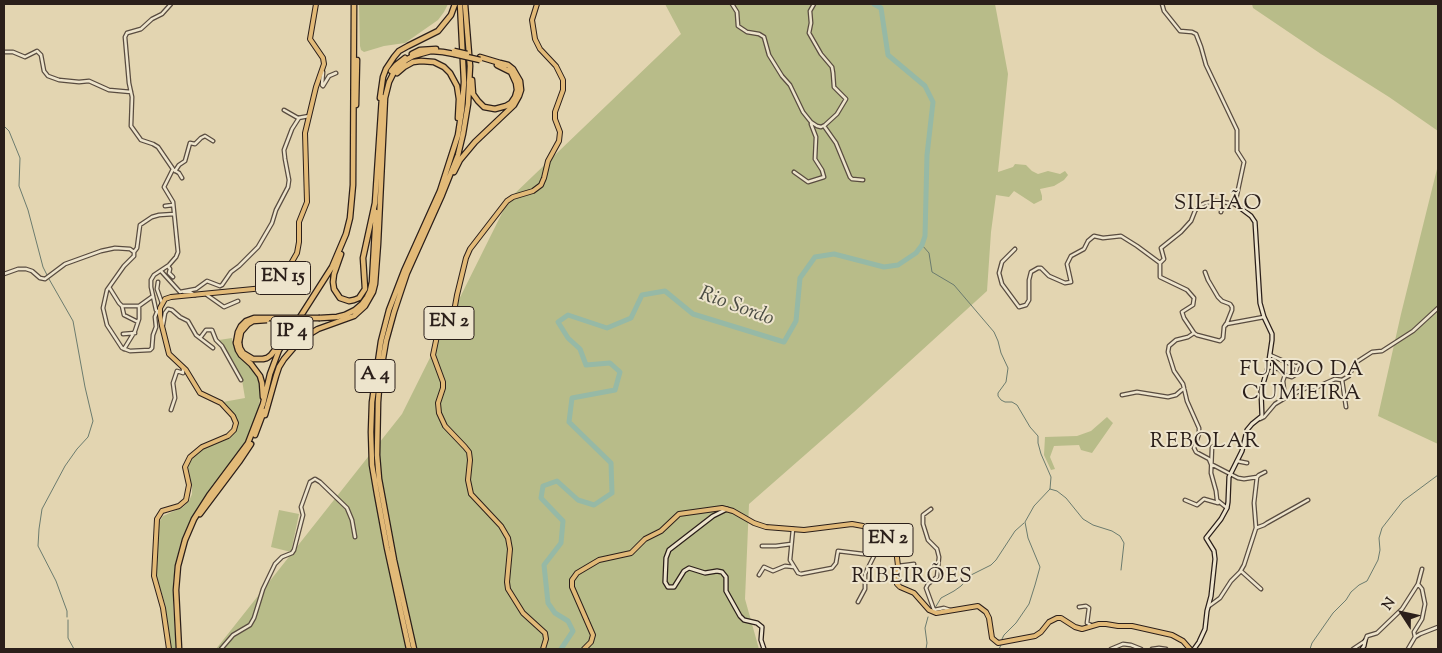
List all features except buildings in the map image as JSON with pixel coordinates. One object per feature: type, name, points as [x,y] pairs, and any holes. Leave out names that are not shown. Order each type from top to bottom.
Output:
[{"type":"highway","name":"IP 4","points":[[180,649],[178,590],[180,566],[187,541],[196,520],[251,444],[262,418],[278,356],[337,262],[351,216],[356,162],[355,4]]},
{"type":"highway","name":"IP 4","points":[[180,649],[176,590],[178,566],[185,540],[194,519],[210,494],[248,442],[259,418],[275,360],[290,331],[332,267],[350,218],[353,185],[355,4]]},
{"type":"highway","points":[[383,107],[381,89],[383,77],[389,63],[399,51],[438,31],[451,15],[455,4]]},
{"type":"highway","name":"A 4","points":[[414,649],[387,548],[372,465],[372,402],[375,373],[389,310],[440,191],[458,135],[464,82],[460,4]]},
{"type":"highway","name":"A 4","points":[[409,649],[379,479],[376,431],[378,393],[386,342],[399,296],[458,154],[468,104],[470,66],[465,4]]},
{"type":"highway","points":[[356,162],[356,190],[352,219],[333,278],[335,293],[345,300],[359,298],[365,289],[363,258],[373,215],[383,107],[388,82],[394,72],[406,60],[421,53],[454,52],[506,68],[514,77],[517,90],[511,103],[501,109],[489,109],[478,101],[473,94],[472,70],[470,66]]},
{"type":"highway","points":[[442,195],[447,189],[454,170],[463,155],[514,105],[521,90],[520,81],[513,69],[500,62],[480,59]]},
{"type":"highway","points":[[383,107],[390,82],[404,67],[413,62],[421,61],[434,62],[444,67],[454,80],[458,93],[458,115],[452,149],[453,153]]},
{"type":"highway","points":[[208,502],[240,463],[253,442],[265,415],[276,376],[284,359],[308,335],[318,329],[354,316],[370,299],[375,284],[380,150]]},
{"type":"highway","points":[[319,319],[345,315],[355,310],[362,304],[370,290],[372,282],[376,191]]},
{"type":"highway","points":[[238,343],[243,353],[253,359],[263,359],[271,355],[314,296]]},
{"type":"highway","points":[[259,418],[263,395],[262,383],[256,370],[241,355],[238,332],[241,326],[246,321],[254,318],[337,320],[357,313]]},
{"type":"main road","points":[[316,4],[311,27],[311,41],[323,58],[323,68]]},
{"type":"main road","name":"EN 2","points":[[537,4],[532,20],[535,39],[540,49],[556,65],[564,81],[563,92],[555,113],[560,132],[559,141],[548,162],[542,184],[535,190],[513,197],[507,201],[469,251],[456,295],[453,318],[437,338],[433,356],[444,382],[438,405],[438,413],[445,426],[469,452],[468,482],[471,494],[500,525],[508,538],[510,549],[508,588],[524,614],[544,632],[546,639],[543,649]]},
{"type":"main road","name":"EN 15","points":[[162,303],[164,299],[169,297],[272,288],[278,285],[298,250],[298,222],[307,204],[304,138],[316,85],[323,68]]},
{"type":"main road","points":[[162,303],[158,312],[168,352],[190,375],[200,394],[218,401],[228,410],[235,421],[233,432],[226,438],[199,448],[189,458],[185,466],[189,485],[186,500],[179,506],[161,512],[156,519],[154,576],[163,608],[169,649]]},
{"type":"main road","points":[[584,649],[592,641],[593,635],[572,587],[572,580],[576,574],[599,560],[631,553],[645,539],[662,530],[678,514],[727,509]]},
{"type":"main road","name":"EN 2","points":[[727,509],[756,524],[792,529],[809,530],[852,524],[860,525],[893,544],[896,549],[898,566],[896,578],[897,584],[900,587],[914,593],[932,612],[940,613],[978,606],[983,608],[989,618],[992,638],[998,643],[1035,636],[1049,622],[1057,618],[1079,628],[1099,624],[1137,627],[1175,636],[1185,642],[1190,649]]},
{"type":"street","points":[[171,4],[162,14],[152,19],[142,28],[126,35],[128,80],[131,92],[132,126],[141,140],[158,147],[182,178]]},
{"type":"street","points":[[732,4],[737,12],[739,26],[747,32],[764,37],[769,55],[789,84],[816,137],[815,159],[824,177],[808,182],[794,172]]},
{"type":"street","points":[[810,122],[818,127],[824,126],[837,114],[846,99],[834,87],[831,65],[820,54],[809,33],[811,23],[810,10],[814,4]]},
{"type":"street","points":[[1162,4],[1164,11],[1180,30],[1196,34],[1206,65],[1237,130],[1237,151],[1244,160],[1244,164],[1235,204]]},
{"type":"street","points":[[4,52],[13,52],[26,56],[37,51],[40,53],[44,71],[48,76],[59,80],[87,81],[113,91],[131,92]]},
{"type":"street","points":[[323,68],[323,86],[329,76],[336,74]]},
{"type":"street","points":[[284,110],[299,118],[309,116]]},
{"type":"street","points":[[180,292],[196,289],[207,281],[222,285],[231,272],[238,268],[258,248],[288,188],[289,180],[284,150],[292,129],[299,118]]},
{"type":"street","points":[[824,126],[836,144],[850,177],[863,180]]},
{"type":"street","points":[[174,214],[159,214],[140,225],[138,247],[134,252],[134,256],[125,264],[107,290],[104,305],[106,324],[119,346],[132,352],[151,349],[156,325],[155,317],[158,312],[151,280],[154,275],[168,266],[178,252],[174,214],[173,205],[172,200],[164,187],[174,170],[185,161],[190,144],[195,144],[205,136],[213,141]]},
{"type":"street","points":[[1205,272],[1218,297],[1232,307],[1223,338],[1220,341],[1200,337],[1194,333],[1184,318],[1182,312],[1193,305],[1194,298],[1187,290],[1160,277],[1160,263],[1164,259],[1161,248],[1191,221],[1199,206],[1216,201],[1235,204],[1255,222],[1260,302],[1264,318],[1272,334],[1268,367],[1261,389],[1262,414],[1260,419]]},
{"type":"street","points":[[1220,212],[1223,203]]},
{"type":"street","points":[[165,206],[173,205]]},
{"type":"street","points":[[1015,250],[1002,262],[999,273],[1002,284],[1020,308],[1026,305],[1029,300],[1028,280],[1031,272],[1041,268],[1049,276],[1065,283],[1071,282],[1068,264],[1071,256],[1084,249],[1088,241],[1094,236],[1103,238],[1121,236],[1160,263]]},
{"type":"street","points":[[4,274],[18,269],[26,269],[45,279],[65,264],[103,250],[118,248],[130,249],[134,252]]},
{"type":"street","points":[[168,266],[169,273],[173,277]]},
{"type":"street","points":[[161,271],[180,292],[190,292],[195,295]]},
{"type":"street","points":[[158,282],[162,303]]},
{"type":"street","points":[[109,287],[118,303],[122,306],[124,315],[138,322]]},
{"type":"street","points":[[206,294],[224,307],[238,301]]},
{"type":"street","points":[[122,306],[139,306],[153,296]]},
{"type":"street","points":[[124,349],[135,333],[139,306]]},
{"type":"street","points":[[1194,649],[1204,632],[1211,596],[1215,553],[1206,538],[1221,520],[1227,508],[1228,480],[1242,449],[1247,430],[1252,424],[1264,417],[1275,404],[1285,398],[1306,388],[1335,379],[1342,380],[1349,376],[1355,363],[1372,352],[1382,351],[1413,331],[1438,308]]},
{"type":"street","points":[[162,326],[164,313],[170,310],[188,321],[195,334],[213,348]]},
{"type":"street","points":[[1226,325],[1264,318]]},
{"type":"street","points":[[200,338],[206,330],[210,329],[213,331],[216,340],[222,346],[241,380]]},
{"type":"street","points":[[123,334],[135,333]]},
{"type":"street","points":[[1194,333],[1188,337],[1176,340],[1169,346],[1168,352],[1174,371],[1184,388],[1187,401],[1199,428],[1200,434],[1194,448],[1196,452],[1209,460],[1211,464],[1238,478],[1257,478]]},
{"type":"street","points":[[1270,356],[1297,367]]},
{"type":"street","points":[[1268,367],[1279,369],[1285,375],[1292,377],[1295,375],[1300,363]]},
{"type":"street","points":[[171,410],[174,398],[173,383],[177,370],[182,373],[184,372],[182,366]]},
{"type":"street","points":[[1285,375],[1283,381],[1285,398]]},
{"type":"street","points":[[1342,380],[1346,407]]},
{"type":"street","points":[[1122,395],[1137,392],[1168,396],[1176,395],[1184,388]]},
{"type":"street","points":[[1212,447],[1211,475],[1218,503]]},
{"type":"street","points":[[1237,460],[1247,463]]},
{"type":"street","points":[[1208,607],[1220,599],[1231,581],[1241,571],[1246,561],[1256,528],[1254,503],[1257,478],[1265,472]]},
{"type":"street","points":[[221,649],[233,635],[250,624],[254,618],[263,589],[276,564],[282,557],[292,553],[294,550],[303,515],[301,508],[303,498],[310,482],[315,479],[320,482],[347,508],[352,520],[355,537]]},
{"type":"street","points":[[1185,500],[1198,504],[1204,499],[1227,508]]},
{"type":"street","points":[[1256,528],[1308,500]]},
{"type":"street","points":[[931,508],[923,515],[923,524],[928,540],[936,548],[939,557],[937,577],[926,588],[934,610],[944,608],[951,610]]},
{"type":"street","points":[[727,509],[710,518],[668,551],[664,582],[668,587],[674,587],[684,571],[689,568],[705,573],[722,572],[726,577],[726,591],[740,616],[744,620],[762,626],[761,640],[764,649]]},
{"type":"street","points":[[709,510],[710,518]]},
{"type":"street","points":[[792,529],[790,560],[798,573],[801,574],[832,568],[836,564],[838,550],[864,554],[875,552]]},
{"type":"street","points":[[858,602],[865,588],[865,574],[875,552],[868,529]]},
{"type":"street","points":[[762,546],[791,544]]},
{"type":"street","points":[[898,566],[914,564]]},
{"type":"street","points":[[759,575],[764,567],[773,571],[785,566],[796,568]]},
{"type":"street","points":[[1362,649],[1367,636],[1379,632],[1402,609],[1418,584],[1422,569]]},
{"type":"street","points":[[1241,571],[1261,589]]},
{"type":"street","points":[[1415,637],[1415,630],[1422,619],[1425,604],[1422,588],[1418,584]]},
{"type":"street","points":[[1079,607],[1089,608],[1086,623],[1093,626]]},
{"type":"street","points":[[1408,649],[1415,637],[1438,627]]},
{"type":"street","points":[[1353,649],[1365,641]]},
{"type":"street","points":[[1111,649],[1123,644],[1141,649]]},
{"type":"street","points":[[1152,649],[1166,649]]},
{"type":"green space","points":[[359,4],[448,4],[438,20],[405,43],[384,46],[364,52],[360,46]]},
{"type":"green space","points":[[665,4],[995,4],[1008,74],[998,172],[1013,167],[1015,164],[1026,165],[1038,174],[1048,171],[1060,174],[1065,171],[1068,175],[1054,186],[1040,189],[1042,200],[1034,204],[1014,191],[1009,197],[996,195],[991,232],[987,291],[749,504],[745,599],[759,649],[216,649],[402,414],[509,199],[681,34]]},
{"type":"green space","points":[[1252,4],[1438,4],[1438,131],[1253,8]]},
{"type":"green space","points":[[1438,165],[1438,444],[1378,416]]},
{"type":"green space","points":[[232,338],[237,354],[253,369],[258,379],[261,392],[259,405],[257,415],[245,443],[199,505],[181,541],[173,584],[176,649],[171,649],[165,604],[156,574],[158,524],[163,516],[183,507],[189,501],[192,494],[192,486],[188,466],[197,452],[207,446],[230,438],[237,428],[237,418],[223,402],[245,398],[242,380],[219,340]]},
{"type":"green space","points":[[1107,417],[1113,423],[1092,453],[1081,450],[1079,445],[1054,446],[1050,457],[1055,469],[1051,470],[1044,455],[1045,437],[1077,436],[1091,431]]},
{"type":"green space","points":[[279,510],[299,514],[291,552],[271,547]]},
{"type":"waterway","name":"Rio Sordo","points":[[561,649],[573,631],[568,621],[555,613],[548,603],[544,565],[561,543],[563,521],[541,498],[543,486],[557,481],[578,500],[594,505],[612,493],[611,463],[569,422],[572,398],[615,390],[620,372],[610,363],[586,365],[580,349],[568,338],[558,322],[568,315],[607,328],[631,318],[642,295],[665,291],[693,314],[784,342],[796,321],[800,278],[815,257],[834,254],[884,267],[898,265],[916,253],[922,245],[925,236],[927,155],[933,102],[925,86],[888,55],[881,8],[874,4]]},
{"type":"waterway","points":[[4,126],[9,131],[20,158],[19,186],[47,275]]},
{"type":"waterway","points":[[922,245],[929,253],[932,272],[954,285],[994,332],[1008,368],[1006,382],[998,396],[1005,402],[1012,402],[1017,405],[1030,427],[1038,436],[1041,454],[1051,477],[1050,489],[1034,506],[1025,522],[1028,538],[1040,567],[1035,585],[1029,604],[1002,639]]},
{"type":"waterway","points":[[49,279],[73,321],[93,421],[88,437],[65,466],[42,509],[39,529],[38,546],[56,581],[67,611],[67,617]]},
{"type":"waterway","points":[[1310,649],[1312,643],[1333,613],[1351,592],[1367,581],[1378,560],[1380,550],[1379,538],[1382,528],[1403,501],[1438,475]]},
{"type":"waterway","points":[[1050,489],[1057,491],[1066,498],[1083,519],[1120,536],[1124,543],[1121,570]]},
{"type":"waterway","points":[[935,608],[941,598],[961,586],[971,575],[991,565],[1015,531],[1024,523]]},
{"type":"waterway","points":[[926,649],[925,628],[928,617]]},
{"type":"waterway","points":[[68,620],[68,638],[74,649]]},
{"type":"waterway","points":[[999,649],[1001,645]]},
{"type":"district","name":"SILHÃO","points":[[1218,205]]},
{"type":"district","name":"FUNDO DA CUMIEIRA","points":[[1302,383]]},
{"type":"district","name":"REBOLAR","points":[[1205,443]]},
{"type":"district","name":"RIBEIRÕES","points":[[912,578]]}]
